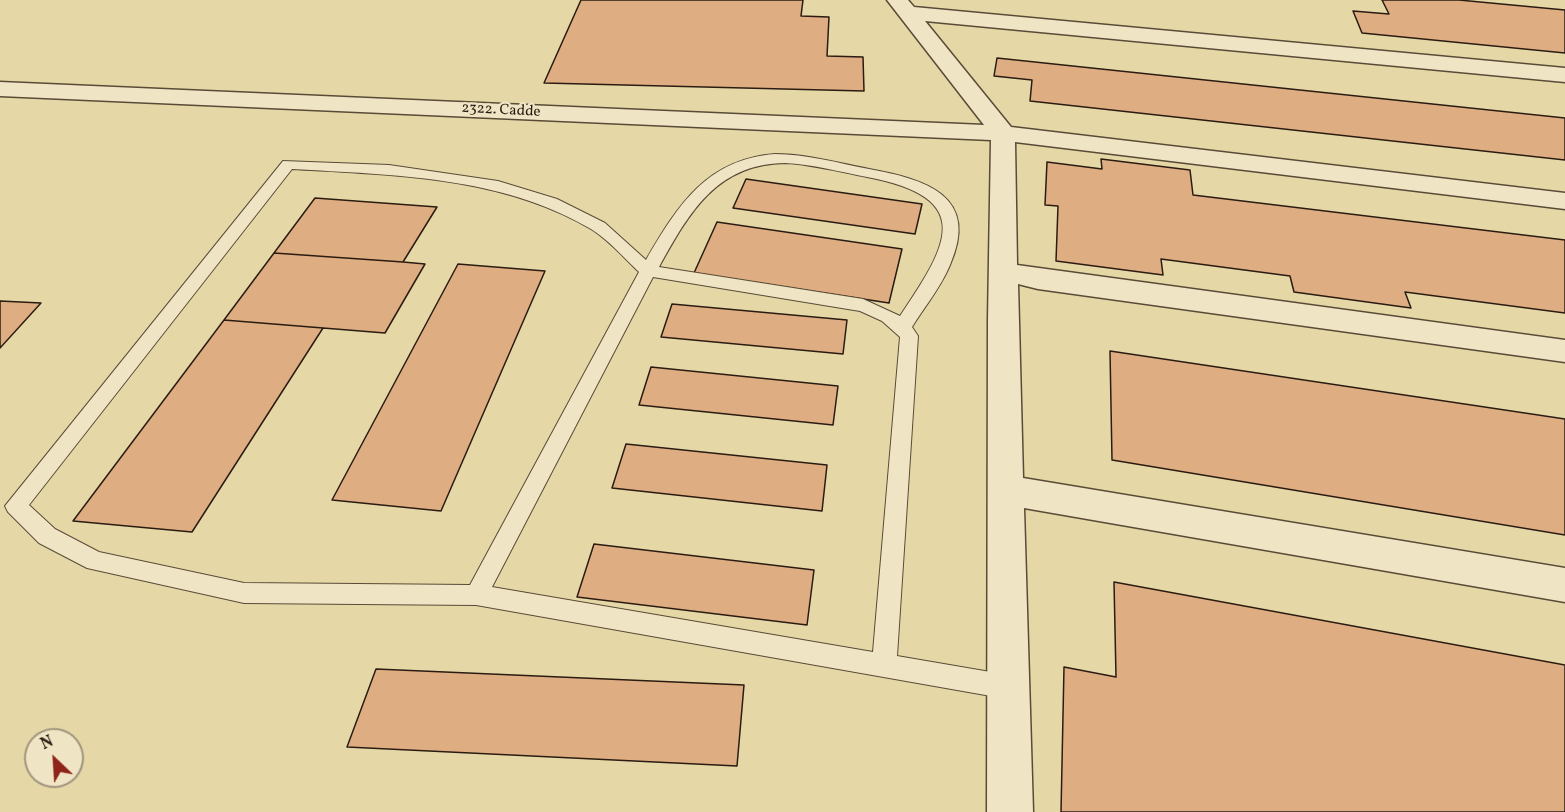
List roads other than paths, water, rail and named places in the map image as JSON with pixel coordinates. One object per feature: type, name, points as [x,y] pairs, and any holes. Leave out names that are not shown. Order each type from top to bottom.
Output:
[{"type":"street","points":[[902,6],[1565,75]]},
{"type":"street","points":[[902,6],[1003,133],[1010,812]]},
{"type":"street","name":"2322. Cadde","points":[[0,89],[1003,133],[1565,201]]},
{"type":"street","points":[[1003,271],[1038,279],[1565,351]]},
{"type":"street","points":[[1006,490],[1565,585]]},
{"type":"lane","points":[[476,596],[649,271],[687,211],[715,179],[742,164],[767,159],[795,159],[900,179],[915,185],[939,200],[948,210],[951,237],[944,263],[902,327]]},
{"type":"lane","points":[[884,666],[909,336],[902,327],[878,310],[863,305],[649,271],[599,227],[551,202],[494,184],[389,170],[288,164],[16,506],[47,536],[95,561],[244,592],[476,596],[884,666],[1008,687]]}]
